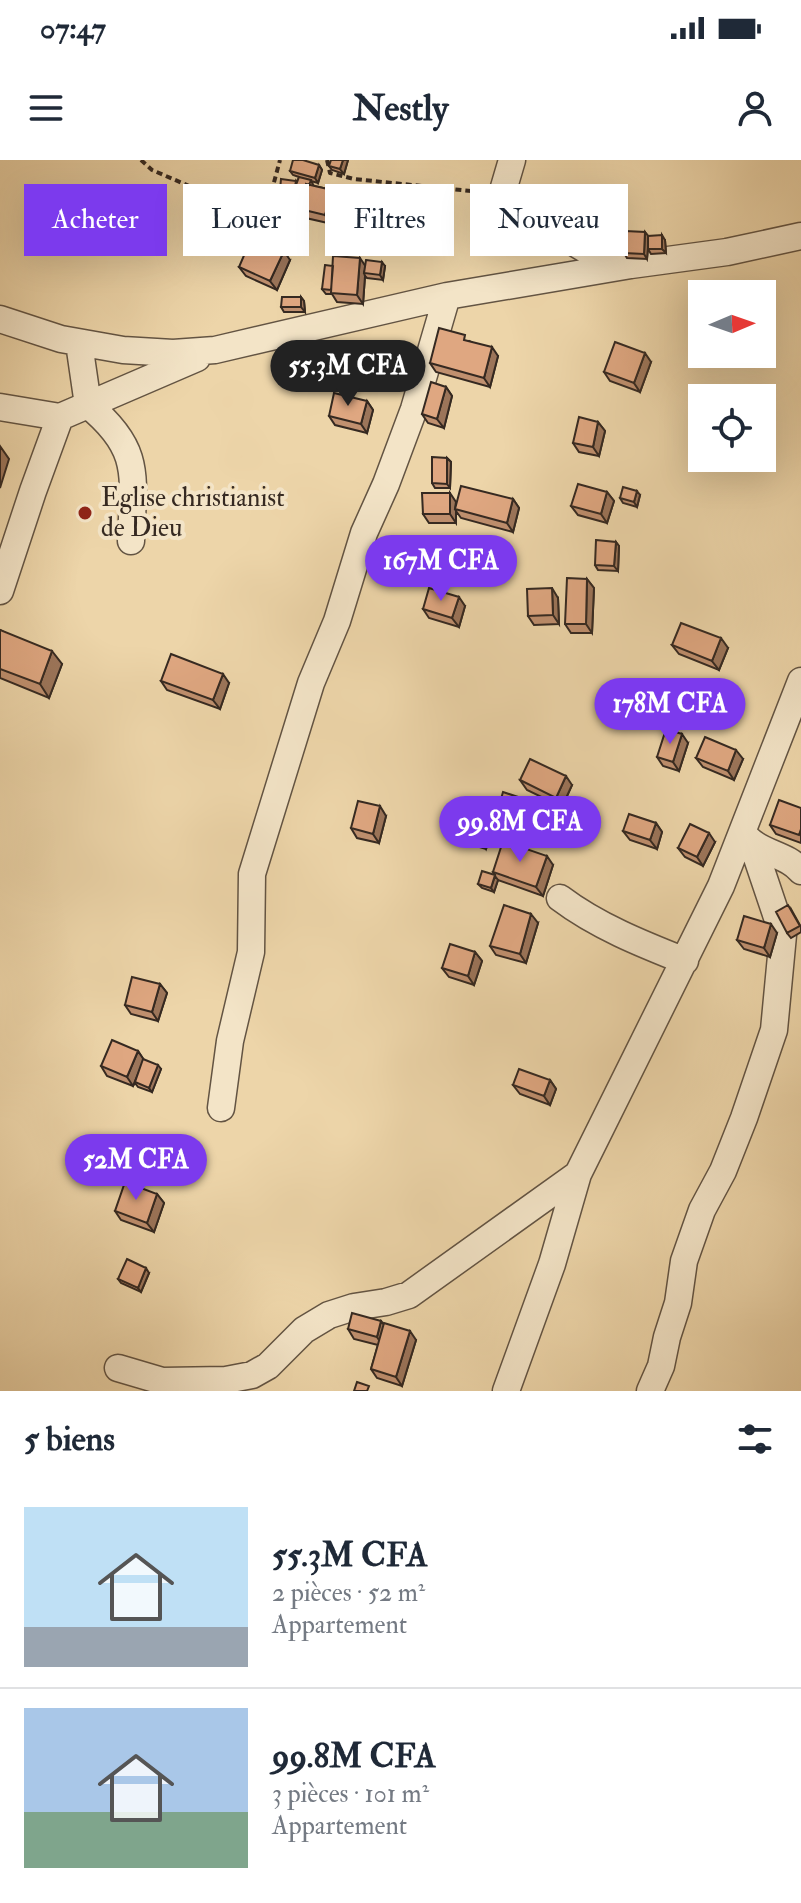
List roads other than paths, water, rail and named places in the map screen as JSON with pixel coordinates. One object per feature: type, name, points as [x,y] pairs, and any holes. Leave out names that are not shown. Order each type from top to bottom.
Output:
[{"type":"street","points":[[512,160],[502,194],[593,254],[631,265]]},
{"type":"street","points":[[0,319],[61,339],[123,350],[173,353],[215,350],[447,296],[727,252],[801,236]]},
{"type":"street","points":[[221,1108],[230,1041],[251,952],[252,874],[311,683],[337,621],[364,533],[414,409],[447,296]]},
{"type":"street","points":[[79,343],[88,405],[107,421],[124,443],[133,471],[131,541]]},
{"type":"street","points":[[0,407],[60,417],[215,350]]},
{"type":"street","points":[[0,591],[60,417]]},
{"type":"street","points":[[506,1391],[552,1264],[578,1174],[721,886],[748,838],[801,681]]},
{"type":"street","points":[[748,838],[794,863],[801,871]]},
{"type":"street","points":[[650,1391],[661,1366],[678,1303],[684,1261],[702,1210],[723,1171],[744,1118],[774,1030],[783,935],[748,838]]},
{"type":"street","points":[[560,898],[578,912],[636,942],[685,961]]},
{"type":"street","points":[[162,1381],[226,1380],[252,1375],[268,1366],[304,1330],[329,1315],[409,1295],[578,1174]]},
{"type":"street","points":[[118,1368],[203,1391]]},
{"type":"place","name":"Eglise christianist de Dieu","points":[[85,513]]}]
